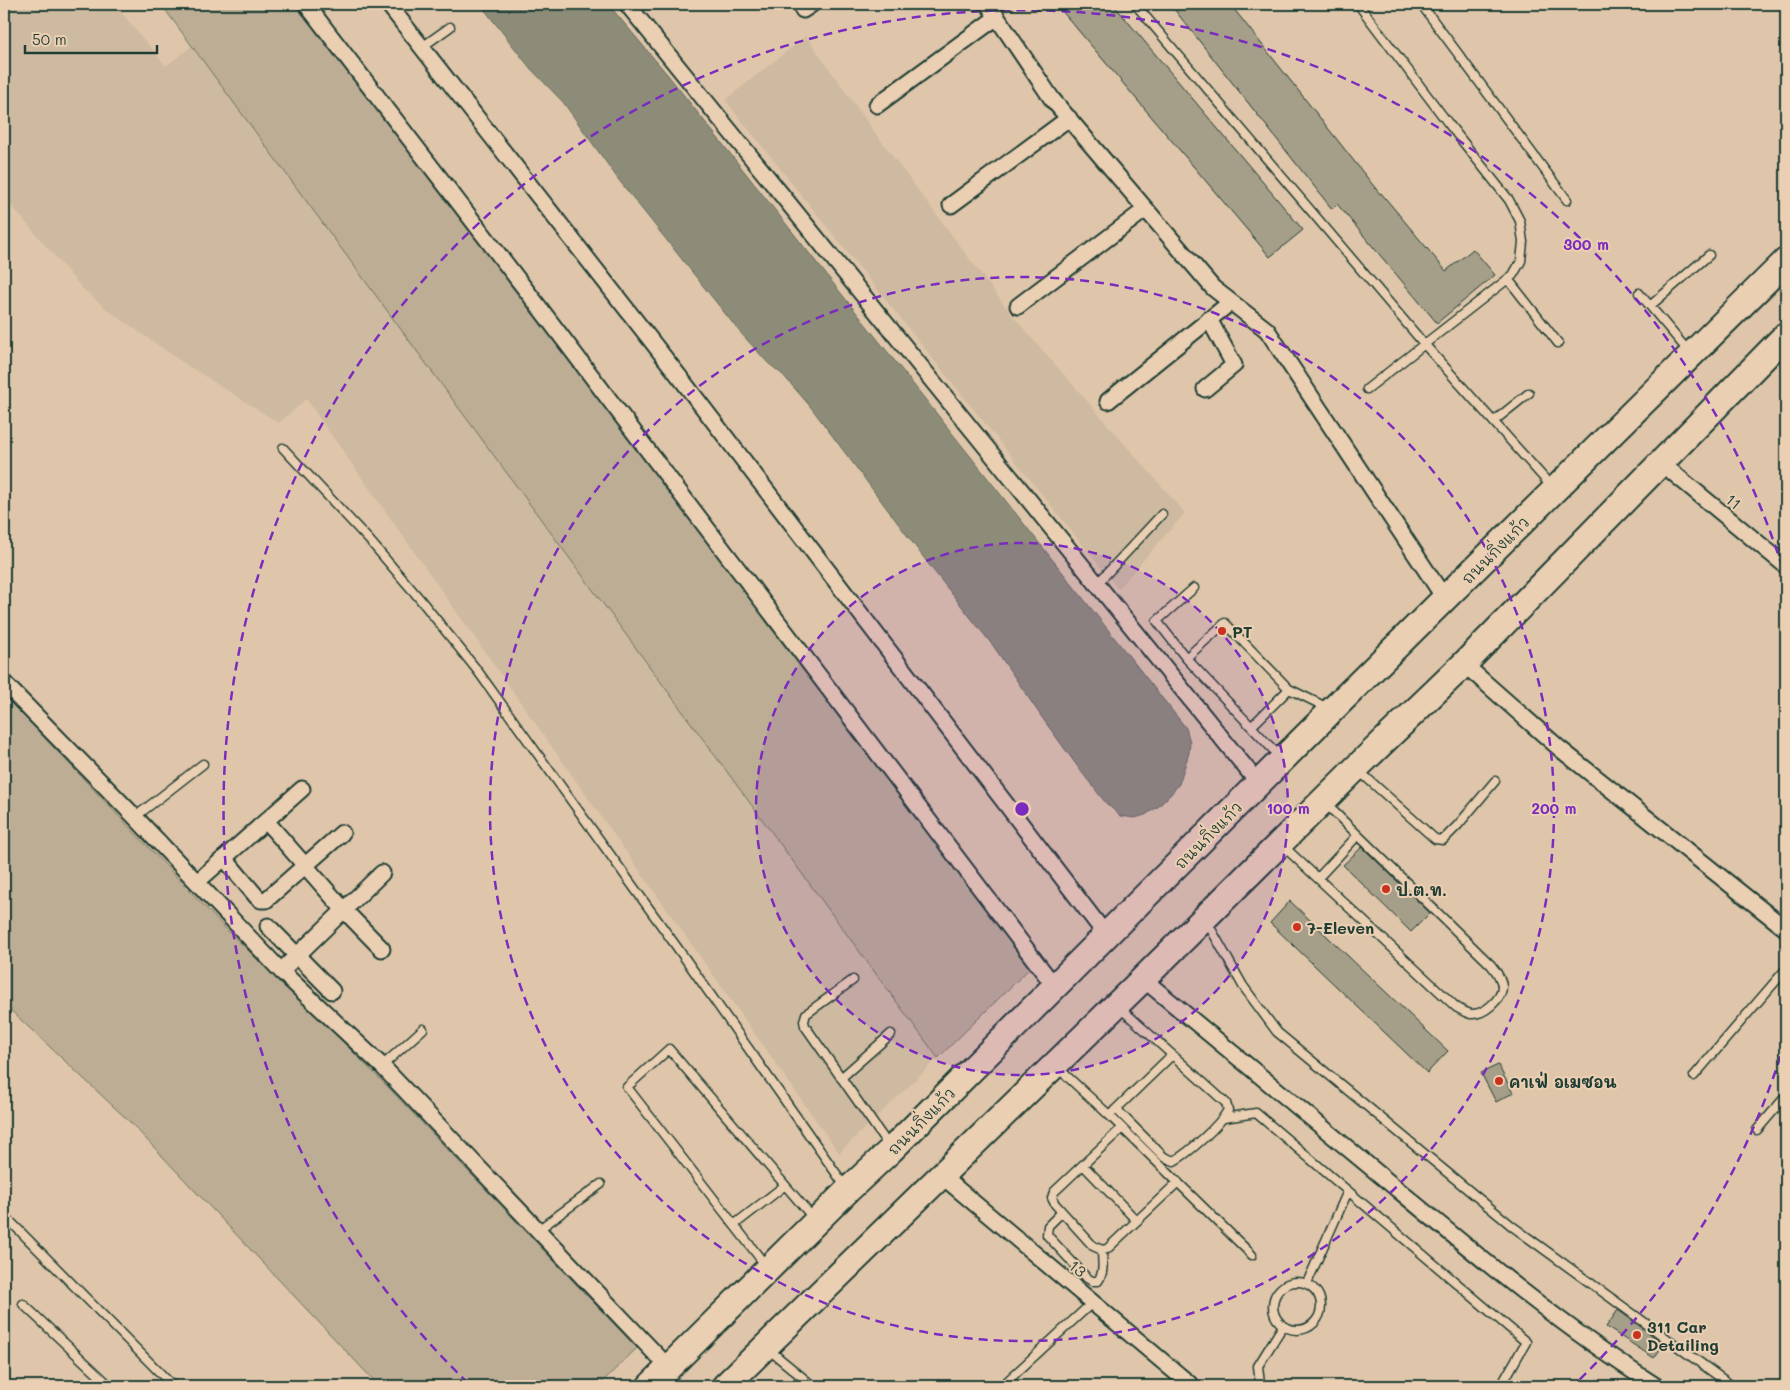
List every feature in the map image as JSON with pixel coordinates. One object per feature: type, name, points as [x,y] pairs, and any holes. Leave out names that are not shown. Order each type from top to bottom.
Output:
[{"type":"main road","name":"ถนนกิ่งแก้ว","points":[[650,1386],[848,1190],[891,1150],[1786,261]]},
{"type":"main road","points":[[725,1386],[1464,664],[1660,462],[1785,338]]},
{"type":"street","points":[[306,4],[548,319],[1055,987]]},
{"type":"street","points":[[388,4],[682,380],[1106,935]]},
{"type":"street","points":[[988,4],[1052,98],[1213,288],[1267,330],[1445,600]]},
{"type":"street","points":[[635,7],[1259,784]]},
{"type":"street","points":[[876,105],[997,17]]},
{"type":"street","points":[[951,206],[1069,118]]},
{"type":"street","points":[[1018,306],[1146,209]]},
{"type":"street","points":[[1108,401],[1230,302]]},
{"type":"street","points":[[1205,389],[1234,365],[1210,319]]},
{"type":"street","name":"11","points":[[1660,462],[1786,566]]},
{"type":"street","points":[[1464,664],[1559,748],[1786,929]]},
{"type":"street","points":[[4,683],[135,817],[281,971],[382,1066],[669,1368]]},
{"type":"street","points":[[197,882],[302,788]]},
{"type":"street","points":[[266,821],[344,910],[382,948]]},
{"type":"street","points":[[224,858],[262,900],[266,900],[342,833]]},
{"type":"street","points":[[281,971],[382,874]]},
{"type":"street","points":[[268,926],[332,991]]},
{"type":"street","points":[[1143,979],[1441,1226],[1546,1310],[1656,1386]]},
{"type":"street","name":"13","points":[[942,1176],[1192,1386]]},
{"type":"lane","points":[[1136,4],[1425,345],[1555,490]]},
{"type":"lane","points":[[1358,4],[1509,200],[1520,221],[1523,242],[1521,261],[1518,268],[1508,279],[1367,389]]},
{"type":"lane","points":[[1421,4],[1567,200]]},
{"type":"lane","points":[[422,46],[450,27]]},
{"type":"lane","points":[[1650,306],[1709,255]]},
{"type":"lane","points":[[1508,279],[1558,344]]},
{"type":"lane","points":[[1639,293],[1692,355]]},
{"type":"lane","points":[[1494,421],[1530,393]]},
{"type":"lane","points":[[283,448],[376,548],[477,670],[848,1190]]},
{"type":"lane","points":[[1097,584],[1162,514]]},
{"type":"lane","points":[[1194,588],[1158,621],[1186,658],[1283,760]]},
{"type":"lane","points":[[1186,658],[1225,623],[1289,689],[1332,710]]},
{"type":"lane","points":[[1252,726],[1289,689]]},
{"type":"lane","points":[[135,817],[203,764]]},
{"type":"lane","points":[[1356,768],[1435,839],[1443,840],[1454,830],[1495,781]]},
{"type":"lane","points":[[1280,843],[1456,1007],[1472,1014],[1486,1010],[1499,996],[1502,988],[1502,984],[1491,965],[1324,801]]},
{"type":"lane","points":[[1318,878],[1358,835]]},
{"type":"lane","points":[[1205,917],[1243,986],[1277,1032],[1512,1226],[1732,1386]]},
{"type":"lane","points":[[1694,1076],[1786,969]]},
{"type":"lane","points":[[853,980],[806,1014],[805,1026],[891,1150]]},
{"type":"lane","points":[[1115,1004],[1226,1103],[1228,1110],[1224,1118],[1184,1156],[1174,1161],[1164,1157],[1116,1109]]},
{"type":"lane","points":[[382,1066],[423,1029]]},
{"type":"lane","points":[[841,1078],[891,1034]]},
{"type":"lane","points":[[768,1269],[627,1087],[670,1049],[816,1222]]},
{"type":"lane","points":[[1109,1115],[1172,1055]]},
{"type":"lane","points":[[1054,1064],[1252,1255]]},
{"type":"lane","points":[[1757,1130],[1786,1096]]},
{"type":"lane","points":[[1224,1118],[1256,1113],[1526,1342],[1501,1386]]},
{"type":"lane","points":[[1122,1128],[1054,1192],[1052,1198],[1093,1246],[1102,1250],[1107,1249],[1178,1182]]},
{"type":"lane","points":[[1083,1165],[1137,1221]]},
{"type":"lane","points":[[538,1230],[601,1184]]},
{"type":"lane","points":[[734,1225],[784,1186]]},
{"type":"lane","points":[[1307,1283],[1348,1191]]},
{"type":"lane","points":[[1062,1212],[1048,1226],[1047,1235],[1092,1281],[1098,1281],[1102,1277],[1102,1250]]},
{"type":"lane","points":[[4,1215],[173,1386]]},
{"type":"lane","points":[[1290,1282],[1307,1283],[1314,1288],[1322,1301],[1319,1317],[1315,1323],[1301,1330],[1293,1330],[1283,1326],[1274,1316],[1272,1308],[1273,1299],[1282,1286],[1290,1282]]},
{"type":"lane","points":[[1002,1386],[1093,1302]]},
{"type":"lane","points":[[23,1304],[110,1386]]},
{"type":"lane","points":[[1263,1386],[1260,1384],[1258,1366],[1283,1326]]},
{"type":"lane","points":[[764,1346],[813,1386]]},
{"type":"shaded area","points":[[4,4],[114,4],[166,66],[193,45],[846,930],[938,1058],[839,1153],[306,399],[279,423],[182,362],[105,308],[80,286],[4,197]]},
{"type":"shaded area","points":[[161,4],[298,4],[1032,966],[938,1058]]},
{"type":"shaded area","points":[[480,4],[608,4],[667,74],[1186,728],[1190,742],[1189,753],[1179,784],[1158,807],[1145,815],[1135,818],[1120,816],[1105,802],[1043,719],[994,647],[933,570],[810,406],[783,375],[768,363],[739,331],[618,179],[563,102],[531,69]]},
{"type":"shaded area","points":[[806,36],[876,134],[1011,314],[1185,513],[1118,589],[725,100]]},
{"type":"shaded area","points":[[4,695],[226,929],[388,1087],[637,1348],[598,1386],[379,1386],[130,1122],[4,1004]]},
{"type":"building","points":[[1056,4],[1113,4],[1303,230],[1270,257]]},
{"type":"building","points":[[1170,4],[1230,4],[1380,194],[1446,271],[1473,249],[1495,275],[1437,323],[1337,204],[1332,209]]},
{"type":"building","points":[[1362,847],[1430,913],[1411,932],[1343,865]]},
{"type":"building","points":[[1290,901],[1448,1051],[1427,1073],[1270,923]]},
{"type":"building","points":[[1498,1065],[1513,1093],[1496,1102],[1481,1073]]},
{"type":"building","name":"311 Car Detailing","points":[[1618,1310],[1664,1344],[1654,1358],[1606,1327]]},
{"type":"place","name":"PT","points":[[1222,631]]},
{"type":"place","name":"ป.ต.ท.","points":[[1386,889]]},
{"type":"place","name":"7-Eleven","points":[[1297,927]]},
{"type":"place","name":"คาเฟ่ อเมซอน","points":[[1499,1081]]},
{"type":"place","name":"311 Car Detailing","points":[[1637,1335]]}]
